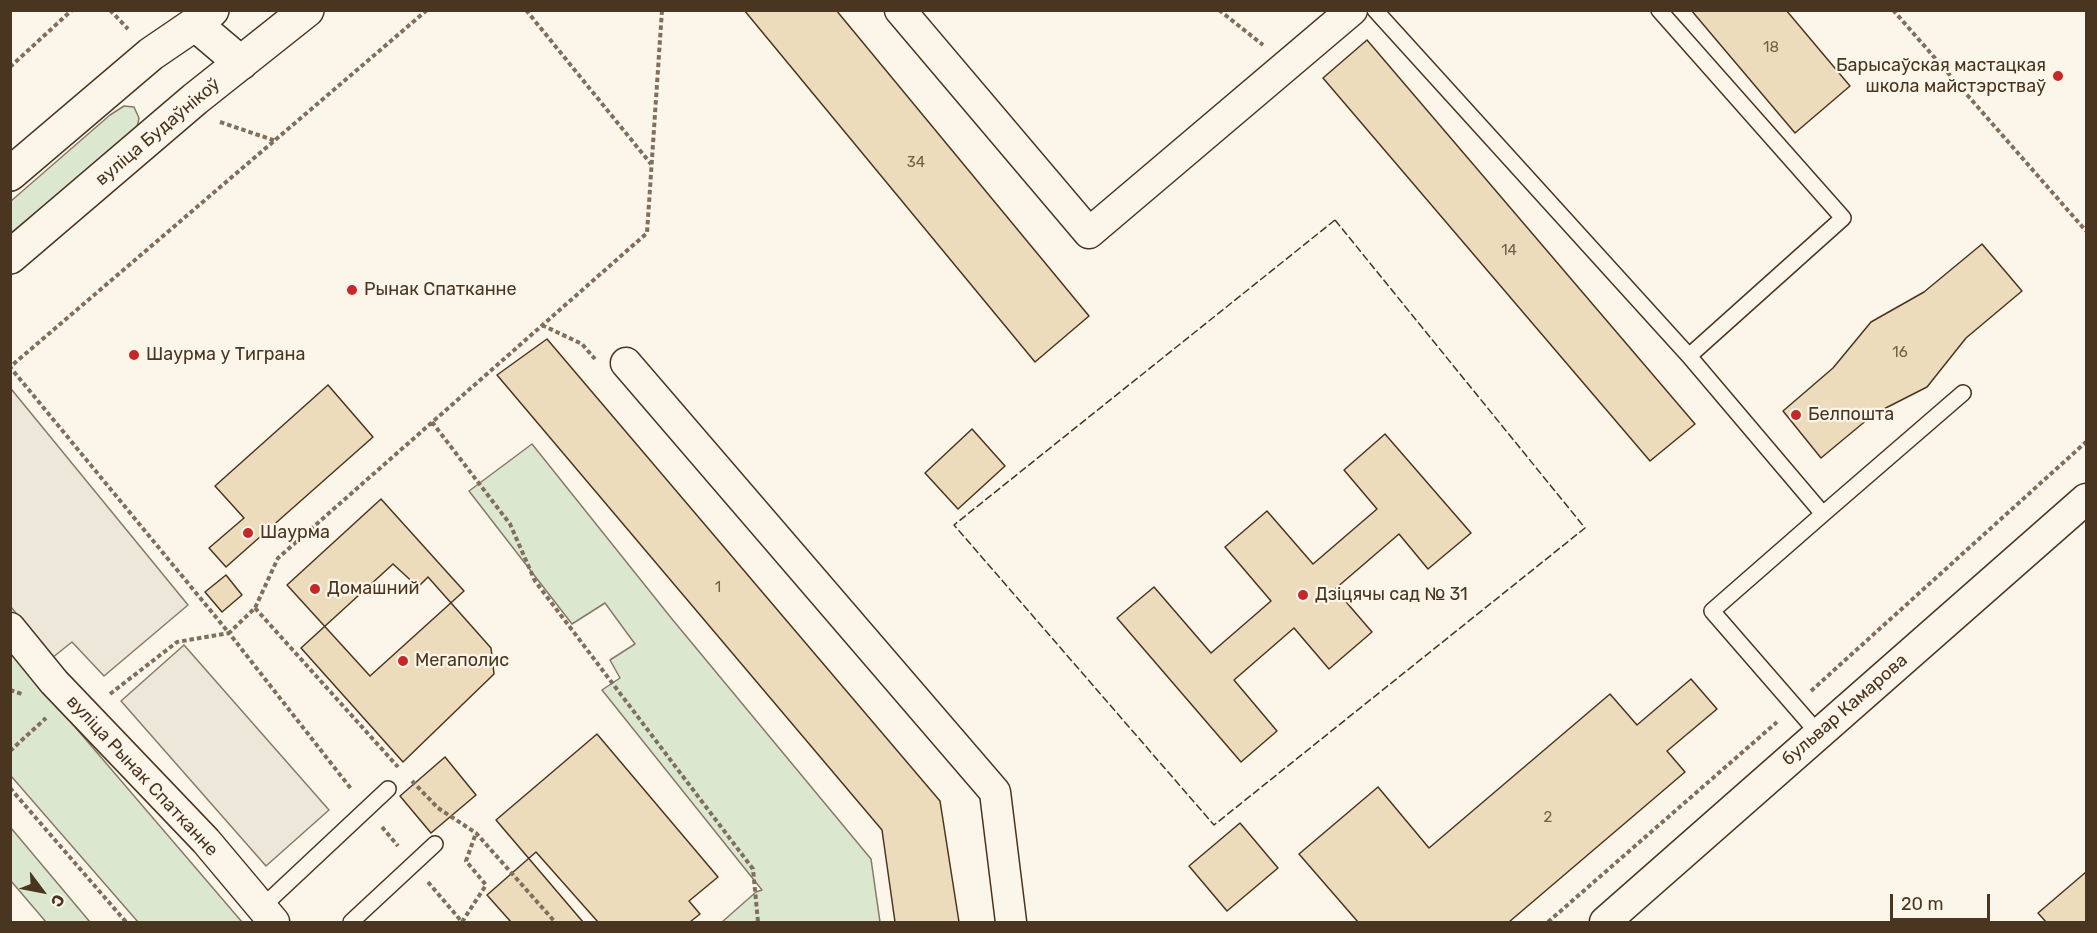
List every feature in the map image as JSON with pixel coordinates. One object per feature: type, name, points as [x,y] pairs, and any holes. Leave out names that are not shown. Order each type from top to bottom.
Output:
[{"type":"street","name":"вуліца Будаўнікоў","points":[[10,257],[195,99],[307,10]]},
{"type":"street","points":[[900,10],[1089,233],[1352,10]]},
{"type":"street","points":[[10,174],[198,17],[241,63]]},
{"type":"street","points":[[626,363],[995,792],[1011,922]]},
{"type":"street","name":"бульвар Камарова","points":[[1605,922],[2086,499]]},
{"type":"street","name":"вуліца Рынак Спатканне","points":[[10,628],[68,706],[206,841],[268,915]]},
{"type":"lane","points":[[1375,10],[1689,356],[1823,514]]},
{"type":"lane","points":[[1659,10],[1843,218],[1689,356]]},
{"type":"lane","points":[[1818,733],[1712,611],[1963,393]]},
{"type":"lane","points":[[268,915],[388,789]]},
{"type":"lane","points":[[351,922],[435,844]]},
{"type":"path","points":[[10,67],[72,10]]},
{"type":"path","points":[[110,10],[132,34]]},
{"type":"path","points":[[428,10],[10,367],[229,633],[367,809],[462,922],[486,885],[466,861],[476,833]]},
{"type":"path","points":[[526,10],[651,164]]},
{"type":"path","points":[[10,751],[68,706],[114,692],[177,642],[229,633],[255,608],[278,558],[646,233],[662,10]]},
{"type":"path","points":[[1218,10],[1288,65]]},
{"type":"path","points":[[1893,10],[2086,231]]},
{"type":"path","points":[[217,121],[276,141]]},
{"type":"path","points":[[432,423],[510,524],[535,581],[753,869],[758,922]]},
{"type":"path","points":[[1548,922],[1794,706],[2086,442]]},
{"type":"path","points":[[255,608],[400,769]]},
{"type":"path","points":[[10,690],[68,706]]},
{"type":"path","points":[[408,777],[438,808],[476,833],[555,922]]},
{"type":"path","points":[[10,788],[126,922]]},
{"type":"green space","points":[[124,106],[134,107],[139,118],[137,128],[11,233],[11,201],[110,115]]},
{"type":"green space","points":[[532,444],[672,619],[871,859],[880,922],[722,922],[756,892],[762,890],[602,690],[620,678],[610,660],[635,644],[605,603],[572,624],[469,491]]},
{"type":"green space","points":[[10,651],[242,922],[138,922],[11,776]]},
{"type":"green space","points":[[11,828],[90,922],[46,922],[11,881]]},
{"type":"shaded area","points":[[12,390],[188,605],[104,676],[72,642],[52,658],[11,607],[10,391]]},
{"type":"shaded area","points":[[184,645],[329,810],[266,866],[121,701]]},
{"type":"building","points":[[744,10],[836,10],[1089,316],[1035,362]]},
{"type":"building","points":[[1691,10],[1786,10],[1850,86],[1795,133]]},
{"type":"building","points":[[1367,40],[1695,424],[1650,461],[1323,78]]},
{"type":"building","points":[[1982,244],[2022,291],[1966,338],[1927,387],[1874,414],[1821,458],[1783,411],[1833,368],[1871,322],[1924,292]]},
{"type":"building","points":[[547,339],[940,801],[959,922],[895,922],[882,830],[497,375]]},
{"type":"building","points":[[328,385],[373,437],[226,567],[209,548],[244,518],[215,486]]},
{"type":"building","points":[[972,429],[1005,466],[958,509],[925,473]]},
{"type":"building","name":"Дзіцячы сад № 31","points":[[1385,434],[1471,533],[1428,569],[1399,534],[1335,589],[1372,632],[1329,669],[1294,628],[1234,680],[1277,731],[1241,762],[1117,618],[1154,587],[1211,653],[1271,601],[1225,547],[1267,511],[1313,564],[1377,509],[1344,470]]},
{"type":"building","points":[[381,499],[464,591],[370,676],[287,585]]},
{"type":"building","name":"Мегаполис","points":[[393,564],[418,587],[428,577],[491,648],[494,674],[403,762],[301,648]]},
{"type":"building","points":[[226,575],[242,595],[222,612],[205,592]]},
{"type":"building","points":[[1691,679],[1717,709],[1667,751],[1685,772],[1509,922],[1358,922],[1299,854],[1378,787],[1429,848],[1610,694],[1637,725]]},
{"type":"building","points":[[597,734],[718,877],[689,901],[700,914],[690,922],[583,922],[496,820]]},
{"type":"building","points":[[445,757],[476,795],[431,833],[400,796]]},
{"type":"building","points":[[1240,823],[1278,868],[1227,911],[1189,866]]},
{"type":"building","points":[[536,852],[598,922],[511,922],[487,895]]},
{"type":"building","points":[[2086,872],[2086,922],[2046,922],[2038,913]]},
{"type":"fence","points":[[1335,220],[1585,528],[1214,825],[954,525],[1335,220]]},
{"type":"place","name":"Барысаўская мастацкая школа майстэрстваў","points":[[2058,76]]},
{"type":"place","name":"Рынак Спатканне","points":[[352,290]]},
{"type":"place","name":"Шаурма у Тиграна","points":[[134,355]]},
{"type":"place","name":"Белпошта","points":[[1796,415]]},
{"type":"place","name":"Шаурма","points":[[248,533]]},
{"type":"place","name":"Домашний","points":[[315,589]]},
{"type":"place","name":"Дзіцячы сад № 31","points":[[1303,595]]},
{"type":"place","name":"Мегаполис","points":[[403,661]]}]
